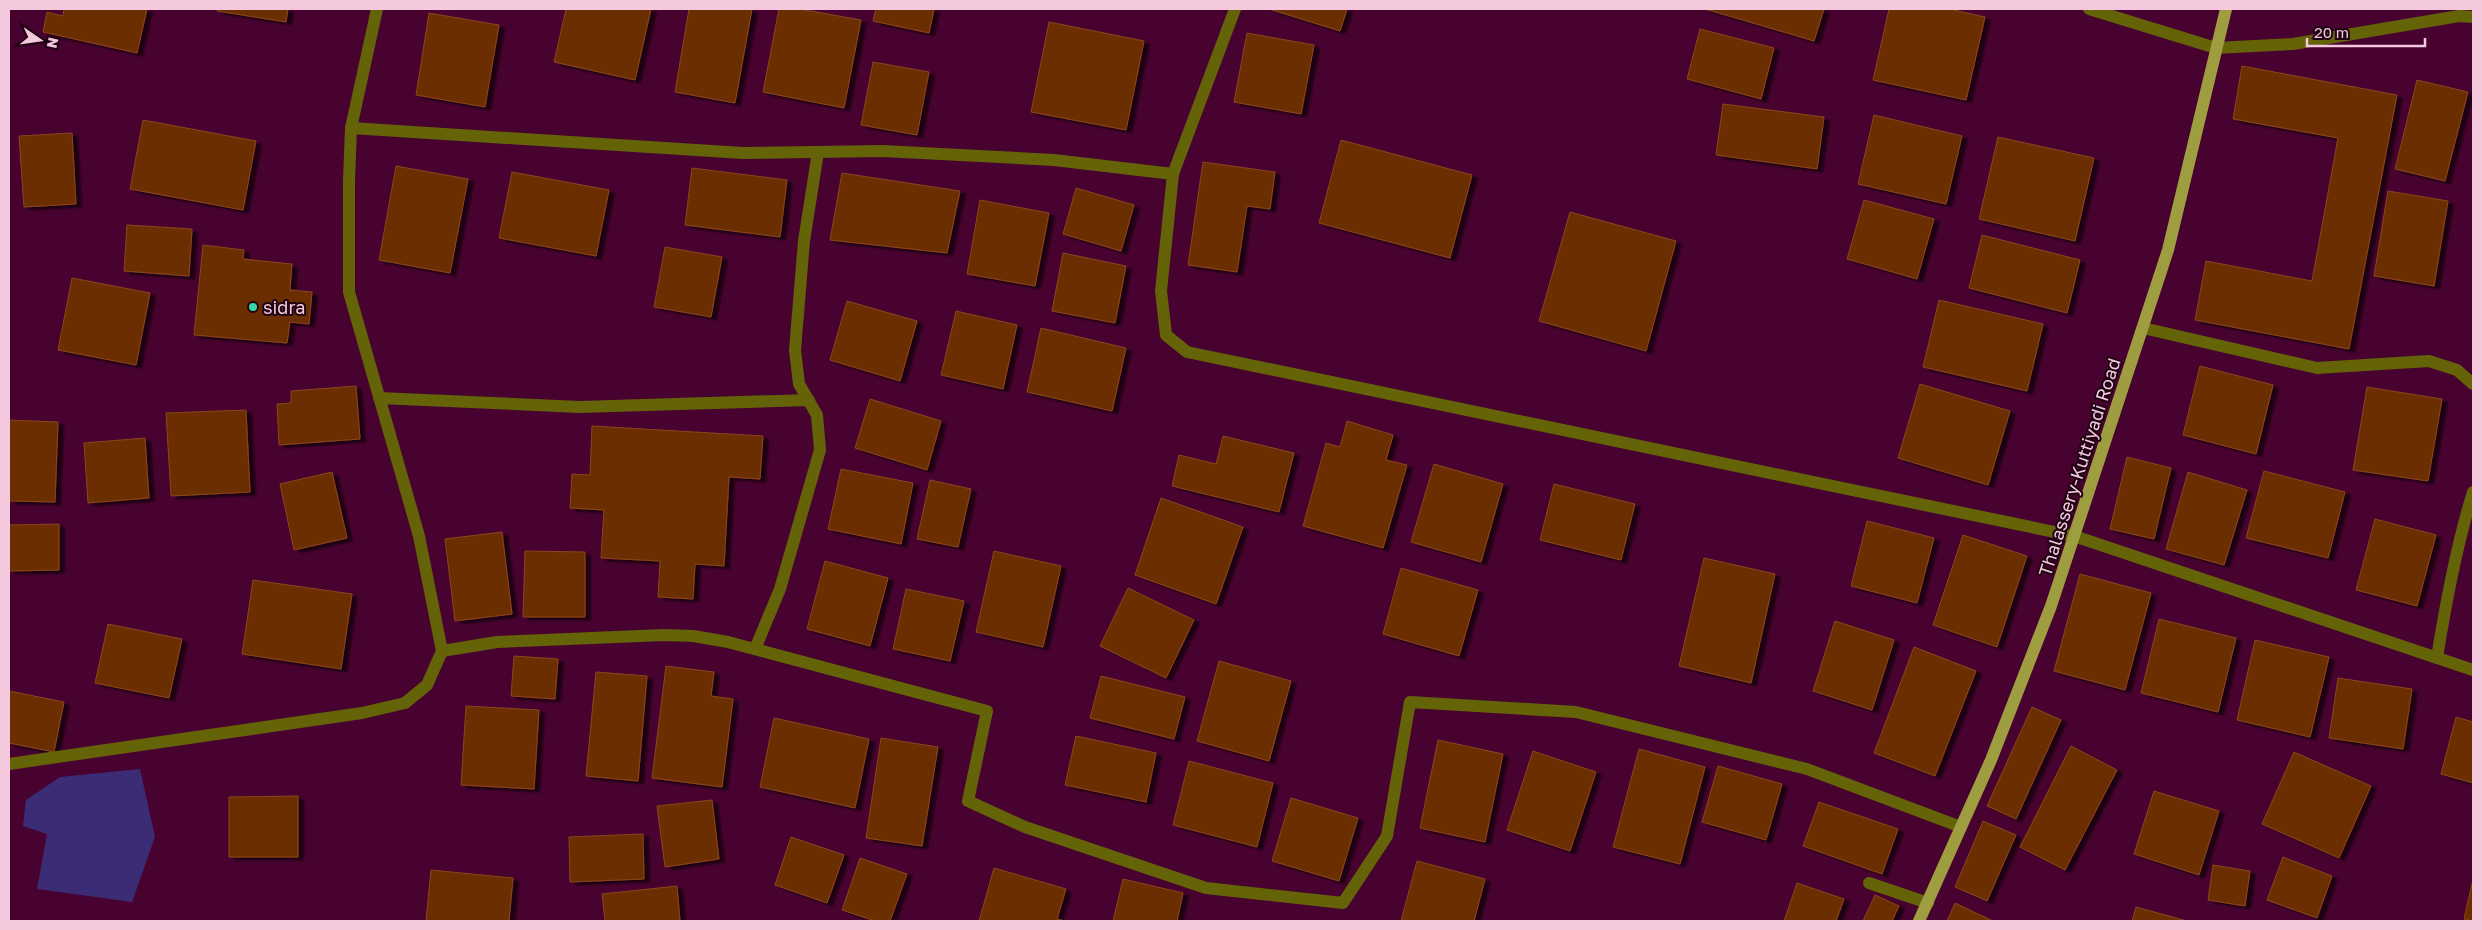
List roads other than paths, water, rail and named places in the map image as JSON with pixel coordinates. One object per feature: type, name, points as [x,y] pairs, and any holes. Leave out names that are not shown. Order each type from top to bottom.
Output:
[{"type":"main road","name":"Thalassery-Kuttiyadi Road","points":[[1919,921],[1991,760],[2051,606],[2168,250],[2226,9]]},
{"type":"street","points":[[9,764],[362,713],[405,703],[428,685],[442,650],[419,536],[349,292],[351,128],[377,9]]},
{"type":"street","points":[[1235,9],[1173,174],[1162,291],[1166,335],[1187,352],[2074,536],[2473,670]]},
{"type":"street","points":[[2089,9],[2216,48],[2293,44],[2459,16],[2473,16]]},
{"type":"street","points":[[351,128],[743,153],[884,150],[1054,160],[1173,174]]},
{"type":"street","points":[[755,649],[780,589],[820,450],[817,415],[799,384],[795,350],[804,241],[818,152]]},
{"type":"street","points":[[2143,328],[2317,368],[2428,361],[2457,370],[2473,384]]},
{"type":"street","points":[[379,398],[580,407],[808,400]]},
{"type":"street","points":[[2438,658],[2449,584],[2473,492]]},
{"type":"street","points":[[442,650],[498,642],[664,635],[693,636],[755,649],[986,710],[968,801],[1025,827],[1206,888],[1343,903],[1387,836],[1410,702],[1576,712],[1807,769],[1961,827]]},
{"type":"street","points":[[1870,883],[1928,903]]},
{"type":"place","name":"sidra","points":[[253,307]]}]
